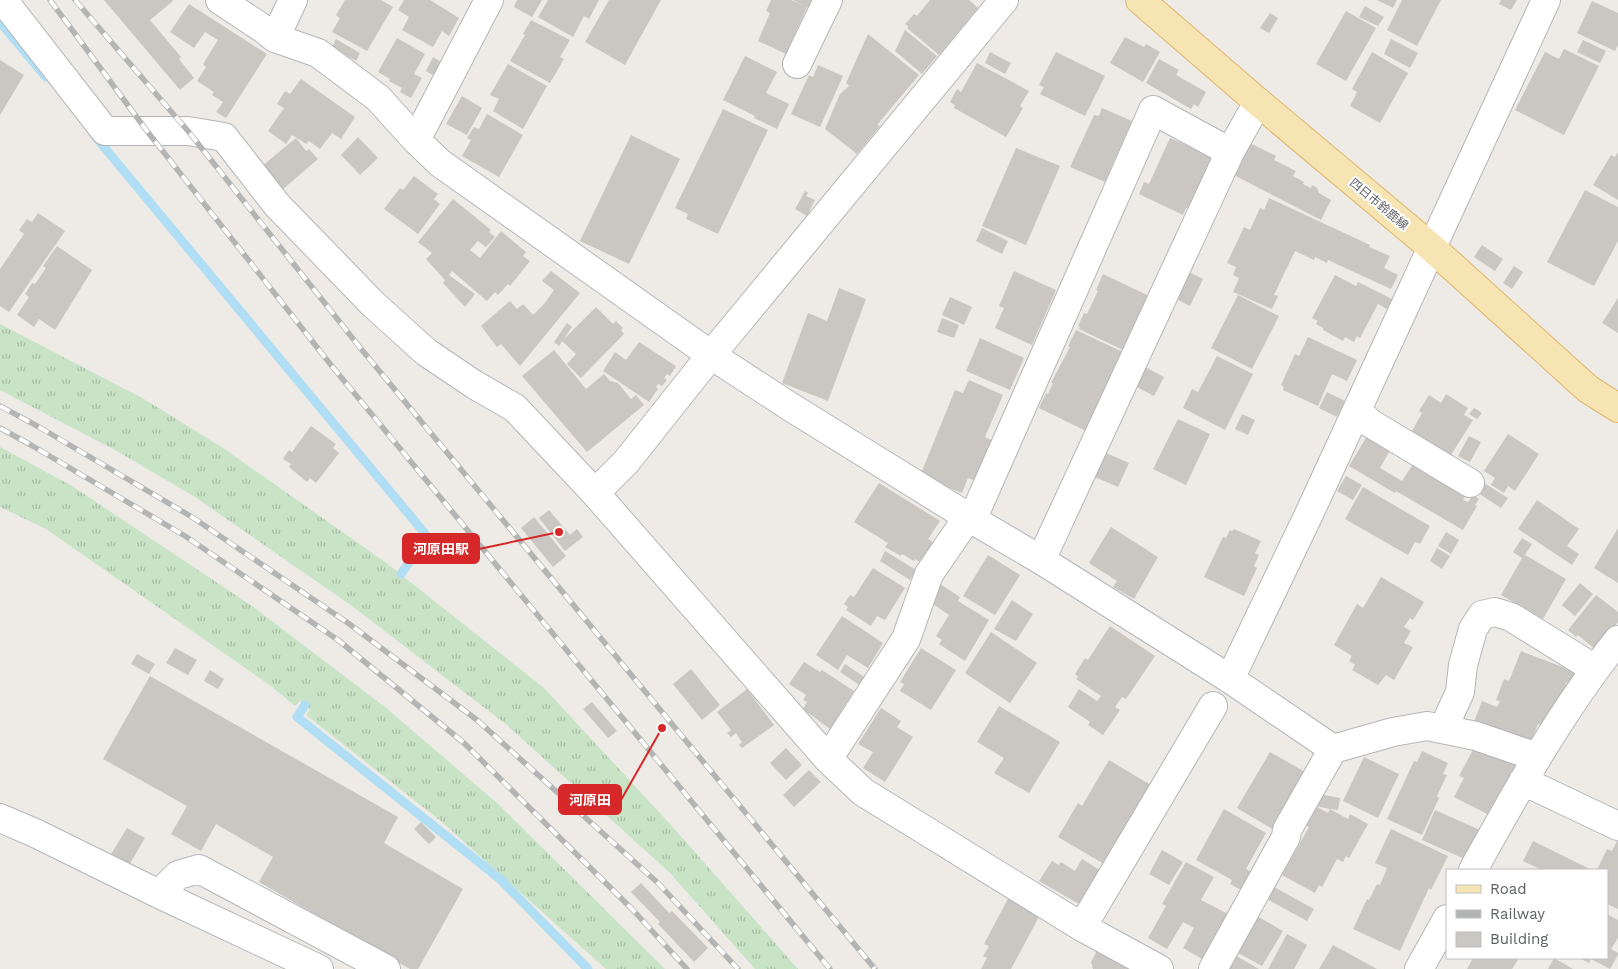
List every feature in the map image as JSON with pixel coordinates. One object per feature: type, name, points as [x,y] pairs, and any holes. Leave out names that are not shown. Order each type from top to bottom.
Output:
[{"type":"main road","name":"四日市鈴鹿線","points":[[1140,0],[1432,248],[1588,388],[1618,408]]},
{"type":"street","points":[[3,0],[104,131],[188,131],[224,137],[277,205],[373,304],[426,352],[475,385],[515,408],[595,493],[828,759],[863,792],[1082,927],[1155,968]]},
{"type":"street","points":[[220,0],[275,38],[318,53],[378,98],[440,164],[711,355],[789,406],[970,518],[1042,560],[1230,680],[1333,749]]},
{"type":"street","points":[[275,38],[293,0]]},
{"type":"street","points":[[416,140],[489,0]]},
{"type":"street","points":[[797,64],[828,0]]},
{"type":"street","points":[[595,493],[626,462],[711,355],[1004,0]]},
{"type":"street","points":[[1230,680],[1546,0]]},
{"type":"street","points":[[1042,560],[1230,152],[1258,102]]},
{"type":"street","points":[[828,759],[906,639],[929,574],[970,518],[1153,110],[1230,152]]},
{"type":"street","points":[[1357,410],[1370,423],[1470,483]]},
{"type":"street","points":[[1435,727],[1460,692],[1463,665],[1474,629],[1482,615],[1496,612],[1511,617],[1595,669]]},
{"type":"street","points":[[1475,869],[1536,757],[1595,669],[1618,640]]},
{"type":"street","points":[[1082,927],[1213,706]]},
{"type":"street","points":[[1213,969],[1286,838],[1287,830],[1333,749],[1393,732],[1435,727],[1476,736],[1536,757]]},
{"type":"street","points":[[1523,781],[1618,826]]},
{"type":"street","points":[[0,818],[35,832],[159,894],[319,969]]},
{"type":"street","points":[[159,894],[178,875],[199,869],[386,969]]},
{"type":"street","points":[[1419,969],[1446,921]]},
{"type":"green space","points":[[0,324],[144,399],[223,448],[385,562],[544,688],[671,825],[798,969],[755,969],[670,873],[507,725],[352,606],[195,497],[115,450],[0,390]]},
{"type":"green space","points":[[0,447],[72,486],[252,606],[385,707],[497,803],[665,969],[606,969],[442,822],[306,715],[310,709],[300,701],[295,706],[271,686],[46,529],[0,507]]},
{"type":"building","points":[[104,0],[172,0],[150,20],[181,57],[179,59],[194,78],[180,90]]},
{"type":"building","points":[[345,0],[381,0],[393,7],[367,51],[332,32],[340,18],[336,15]]},
{"type":"building","points":[[404,0],[430,0],[459,18],[449,36],[442,31],[433,47],[402,30],[409,17],[398,10]]},
{"type":"building","points":[[517,0],[542,0],[532,17],[514,7]]},
{"type":"building","points":[[548,0],[599,0],[589,19],[584,16],[573,37],[538,17]]},
{"type":"building","points":[[609,0],[661,0],[625,65],[585,42]]},
{"type":"building","points":[[771,0],[791,0],[804,6],[793,0],[815,0],[811,9],[807,7],[786,54],[758,41],[770,13],[766,11]]},
{"type":"building","points":[[930,0],[969,0],[978,8],[939,55],[907,28],[909,27],[905,24],[914,14],[917,16]]},
{"type":"building","points":[[1377,0],[1397,0],[1393,8]]},
{"type":"building","points":[[1402,0],[1441,0],[1417,46],[1387,30]]},
{"type":"building","points":[[1501,0],[1517,0],[1511,10],[1499,4]]},
{"type":"building","points":[[1592,1],[1618,13],[1618,45],[1615,51],[1577,33]]},
{"type":"building","points":[[189,4],[267,54],[226,118],[216,112],[223,102],[212,95],[214,92],[197,81],[206,67],[203,64],[218,40],[205,32],[194,48],[170,32]]},
{"type":"building","points":[[1365,6],[1384,17],[1378,26],[1359,17]]},
{"type":"building","points":[[1346,11],[1376,28],[1346,81],[1316,64]]},
{"type":"building","points":[[1270,13],[1278,18],[1269,33],[1260,28]]},
{"type":"building","points":[[531,20],[570,40],[560,57],[564,59],[550,83],[510,61]]},
{"type":"building","points":[[905,30],[937,56],[922,74],[895,51]]},
{"type":"building","points":[[868,34],[919,75],[877,125],[880,126],[857,154],[825,129],[840,94],[849,86],[846,83]]},
{"type":"building","points":[[1125,37],[1144,47],[1146,44],[1160,52],[1143,82],[1110,63]]},
{"type":"building","points":[[397,38],[425,54],[414,74],[422,78],[411,98],[400,92],[402,88],[378,72]]},
{"type":"building","points":[[336,39],[360,53],[356,61],[332,47]]},
{"type":"building","points":[[1391,39],[1418,53],[1410,68],[1384,54]]},
{"type":"building","points":[[1583,40],[1606,51],[1600,63],[1577,52]]},
{"type":"building","points":[[1564,49],[1599,66],[1564,135],[1515,110],[1545,52],[1559,59]]},
{"type":"building","points":[[990,52],[1011,63],[1005,74],[985,63]]},
{"type":"building","points":[[1056,52],[1105,76],[1085,116],[1040,94],[1044,87],[1039,85]]},
{"type":"building","points":[[1372,52],[1408,73],[1380,123],[1350,106],[1357,92],[1352,89]]},
{"type":"building","points":[[745,56],[777,72],[766,93],[789,104],[777,129],[723,100]]},
{"type":"building","points":[[433,57],[443,63],[436,77],[426,71]]},
{"type":"building","points":[[1159,59],[1179,70],[1176,75],[1206,92],[1198,107],[1194,104],[1191,109],[1146,83]]},
{"type":"building","points":[[0,60],[24,75],[0,115]]},
{"type":"building","points":[[977,63],[1029,91],[1020,106],[1023,108],[1006,137],[954,108],[955,105],[950,102],[957,89],[961,92]]},
{"type":"building","points":[[508,64],[547,86],[523,129],[493,111],[499,99],[490,95]]},
{"type":"building","points":[[818,65],[843,76],[820,127],[791,114],[809,75],[813,77]]},
{"type":"building","points":[[301,79],[355,117],[341,139],[332,133],[320,149],[309,141],[306,144],[292,135],[286,144],[268,131],[284,108],[277,104],[285,91],[290,94]]},
{"type":"building","points":[[462,96],[482,108],[467,135],[446,124]]},
{"type":"building","points":[[1102,108],[1132,121],[1105,182],[1070,167],[1094,115],[1099,116]]},
{"type":"building","points":[[723,109],[768,130],[718,234],[686,219],[688,214],[675,208]]},
{"type":"building","points":[[487,114],[523,135],[499,177],[462,156],[471,140],[467,138],[474,127],[479,129]]},
{"type":"building","points":[[631,135],[680,159],[629,264],[580,241]]},
{"type":"building","points":[[358,137],[378,158],[360,175],[341,155]]},
{"type":"building","points":[[296,138],[306,151],[309,149],[318,159],[282,190],[262,166]]},
{"type":"building","points":[[1170,138],[1213,157],[1189,208],[1186,208],[1183,215],[1139,194],[1144,182],[1149,184]]},
{"type":"building","points":[[1248,142],[1276,156],[1274,160],[1296,171],[1293,176],[1304,182],[1303,184],[1311,188],[1312,185],[1317,188],[1319,193],[1331,200],[1321,220],[1232,174]]},
{"type":"building","points":[[1016,148],[1060,166],[1026,245],[982,226]]},
{"type":"building","points":[[1618,152],[1618,200],[1593,185],[1611,155],[1615,157]]},
{"type":"building","points":[[414,176],[438,194],[434,199],[440,204],[418,234],[384,209],[400,188],[403,190]]},
{"type":"building","points":[[1585,190],[1618,207],[1618,241],[1594,286],[1547,262]]},
{"type":"building","points":[[805,191],[808,193],[806,196],[815,200],[807,216],[795,209]]},
{"type":"building","points":[[1269,198],[1390,256],[1384,268],[1398,275],[1391,289],[1328,260],[1327,263],[1315,257],[1314,260],[1295,251],[1274,295],[1278,296],[1272,309],[1233,292],[1239,278],[1233,275],[1236,267],[1227,263],[1244,227],[1250,230],[1260,208],[1264,210]]},
{"type":"building","points":[[453,199],[491,230],[489,232],[495,237],[486,247],[478,241],[470,250],[480,258],[501,231],[526,252],[523,256],[530,261],[510,286],[508,284],[498,295],[495,292],[487,301],[452,271],[449,275],[475,294],[465,307],[443,283],[445,280],[426,259],[432,253],[418,242]]},
{"type":"building","points":[[38,213],[65,231],[9,312],[0,306],[0,269],[24,234],[19,230],[27,219],[32,222]]},
{"type":"building","points":[[982,228],[1008,241],[1002,254],[976,241]]},
{"type":"building","points":[[1482,245],[1503,259],[1495,271],[1474,257]]},
{"type":"building","points":[[57,246],[92,270],[55,330],[39,319],[34,327],[17,315],[29,297],[25,294],[46,268],[43,266]]},
{"type":"building","points":[[1514,266],[1523,272],[1512,289],[1503,283]]},
{"type":"building","points":[[551,271],[580,293],[520,366],[501,344],[497,347],[481,326],[510,301],[517,309],[523,304],[533,315],[554,290],[542,281]]},
{"type":"building","points":[[1014,271],[1056,290],[1032,345],[995,328],[1004,308],[999,306]]},
{"type":"building","points":[[1189,272],[1203,279],[1190,306],[1176,299]]},
{"type":"building","points":[[1103,274],[1149,296],[1123,350],[1079,329],[1080,327],[1078,326],[1084,313],[1087,314],[1098,291],[1096,290]]},
{"type":"building","points":[[1335,275],[1356,286],[1358,282],[1392,299],[1387,309],[1378,304],[1360,338],[1357,336],[1354,342],[1345,337],[1343,341],[1323,330],[1323,328],[1316,324],[1318,321],[1312,318]]},
{"type":"building","points":[[839,288],[866,299],[828,401],[782,383],[808,313],[827,321]]},
{"type":"building","points":[[1238,295],[1279,316],[1252,369],[1211,348]]},
{"type":"building","points":[[950,297],[972,307],[964,325],[942,315]]},
{"type":"building","points":[[1618,298],[1618,333],[1602,323]]},
{"type":"building","points":[[596,307],[613,324],[616,321],[623,328],[621,330],[624,334],[581,378],[567,364],[576,354],[562,341]]},
{"type":"building","points":[[942,318],[959,325],[954,338],[937,332]]},
{"type":"building","points":[[567,323],[572,327],[559,346],[554,342]]},
{"type":"building","points":[[1076,330],[1123,352],[1086,431],[1039,408],[1046,393],[1048,394],[1053,383],[1051,383],[1070,347],[1068,346]]},
{"type":"building","points":[[1308,337],[1357,360],[1347,381],[1332,374],[1318,406],[1283,390],[1284,387],[1281,385],[1295,354],[1299,356]]},
{"type":"building","points":[[980,338],[1024,358],[1010,390],[966,371]]},
{"type":"building","points":[[639,342],[676,366],[670,376],[667,374],[664,378],[667,380],[662,386],[658,384],[656,387],[658,389],[649,402],[603,371],[615,352],[626,360]]},
{"type":"building","points":[[554,350],[586,389],[604,374],[610,381],[618,383],[631,399],[636,395],[644,405],[587,452],[522,376]]},
{"type":"building","points":[[1217,356],[1253,374],[1225,430],[1183,408],[1192,389],[1198,392]]},
{"type":"building","points":[[1145,367],[1164,377],[1154,396],[1135,386]]},
{"type":"building","points":[[969,380],[1003,395],[985,437],[993,441],[976,481],[968,478],[962,493],[920,476],[955,390],[963,393]]},
{"type":"building","points":[[1327,392],[1345,401],[1337,417],[1319,408]]},
{"type":"building","points":[[1446,394],[1468,408],[1464,415],[1473,420],[1449,458],[1411,435],[1422,413],[1419,411],[1429,395],[1441,403]]},
{"type":"building","points":[[1474,408],[1482,413],[1477,419],[1469,414]]},
{"type":"building","points":[[1242,414],[1255,420],[1248,435],[1235,429]]},
{"type":"building","points":[[1178,419],[1210,434],[1186,485],[1153,469]]},
{"type":"building","points":[[311,426],[336,444],[333,448],[339,453],[316,483],[310,478],[307,482],[289,467],[291,464],[283,459],[289,450],[292,452]]},
{"type":"building","points":[[1369,433],[1392,447],[1380,468],[1402,481],[1415,461],[1466,495],[1463,500],[1468,502],[1473,495],[1479,499],[1463,530],[1349,466]]},
{"type":"building","points":[[1508,434],[1539,454],[1515,491],[1508,486],[1504,493],[1491,485],[1495,478],[1484,471]]},
{"type":"building","points":[[1469,436],[1481,442],[1470,462],[1458,456]]},
{"type":"building","points":[[1106,453],[1129,463],[1118,487],[1095,477]]},
{"type":"building","points":[[1346,476],[1362,485],[1353,500],[1337,491]]},
{"type":"building","points":[[879,483],[940,521],[928,539],[933,542],[920,562],[915,559],[914,561],[902,554],[901,556],[885,547],[888,543],[854,522]]},
{"type":"building","points":[[1484,483],[1508,498],[1501,508],[1478,493]]},
{"type":"building","points":[[1363,487],[1430,526],[1420,544],[1415,542],[1408,555],[1345,519]]},
{"type":"building","points":[[1537,500],[1579,529],[1567,546],[1579,554],[1572,565],[1518,529]]},
{"type":"building","points":[[549,510],[570,535],[577,529],[583,537],[565,551],[539,518]]},
{"type":"building","points":[[534,517],[566,556],[553,567],[521,528]]},
{"type":"building","points":[[1111,527],[1158,557],[1134,599],[1113,587],[1117,581],[1089,563]]},
{"type":"building","points":[[1618,528],[1618,583],[1594,568]]},
{"type":"building","points":[[1234,529],[1261,541],[1255,553],[1259,555],[1254,566],[1257,568],[1244,596],[1204,577],[1223,537],[1226,538],[1230,530]]},
{"type":"building","points":[[1446,532],[1459,540],[1451,554],[1438,546]]},
{"type":"building","points":[[1522,538],[1532,544],[1525,555],[1566,579],[1543,619],[1501,595],[1522,558],[1513,552]]},
{"type":"building","points":[[1437,548],[1450,556],[1442,569],[1430,561]]},
{"type":"building","points":[[885,551],[916,570],[910,580],[880,561]]},
{"type":"building","points":[[988,555],[1020,575],[995,615],[963,596]]},
{"type":"building","points":[[873,568],[905,588],[885,620],[877,616],[871,626],[846,610],[848,607],[844,604],[850,595],[854,597]]},
{"type":"building","points":[[1381,577],[1424,602],[1413,620],[1410,618],[1404,627],[1411,631],[1404,643],[1413,647],[1394,680],[1386,675],[1378,685],[1352,670],[1355,665],[1349,661],[1352,656],[1334,645],[1357,604],[1363,608]]},
{"type":"building","points":[[1580,583],[1593,594],[1575,616],[1562,605]]},
{"type":"building","points":[[940,584],[960,597],[958,601],[989,620],[965,661],[939,644],[942,640],[936,636],[949,615],[933,604]]},
{"type":"building","points":[[1596,595],[1618,612],[1618,622],[1596,650],[1578,635],[1576,637],[1568,630]]},
{"type":"building","points":[[1012,600],[1033,614],[1016,641],[994,629]]},
{"type":"building","points":[[842,616],[883,643],[868,668],[847,655],[838,670],[816,655]]},
{"type":"building","points":[[1110,626],[1155,656],[1126,699],[1122,697],[1115,707],[1120,710],[1103,735],[1088,725],[1090,722],[1068,707],[1079,689],[1097,701],[1101,696],[1076,679],[1078,677],[1075,674],[1085,658],[1088,660]]},
{"type":"building","points":[[991,632],[1037,663],[1010,703],[965,673]]},
{"type":"building","points":[[175,648],[197,660],[188,675],[166,663]]},
{"type":"building","points":[[921,648],[956,670],[931,710],[900,691],[904,684],[900,682]]},
{"type":"building","points":[[1521,651],[1578,673],[1574,685],[1567,682],[1545,726],[1538,724],[1530,744],[1474,722],[1482,701],[1497,707],[1500,701],[1496,700],[1504,679],[1509,681]]},
{"type":"building","points":[[137,654],[155,664],[149,674],[131,664]]},
{"type":"building","points":[[804,662],[820,672],[822,670],[854,691],[830,729],[803,709],[807,702],[803,700],[806,695],[789,684]]},
{"type":"building","points":[[845,664],[866,678],[861,686],[840,672]]},
{"type":"building","points":[[691,669],[720,705],[702,720],[673,684]]},
{"type":"building","points":[[210,670],[224,679],[218,689],[204,681]]},
{"type":"building","points":[[150,676],[398,817],[384,843],[463,889],[418,969],[410,969],[259,882],[273,857],[216,824],[201,851],[171,834],[187,806],[103,759]]},
{"type":"building","points":[[747,689],[774,725],[742,748],[739,745],[742,742],[736,733],[731,737],[727,733],[731,730],[717,712]]},
{"type":"building","points":[[592,702],[617,731],[608,738],[583,709]]},
{"type":"building","points":[[999,706],[1060,742],[1029,793],[994,773],[1004,758],[977,742]]},
{"type":"building","points":[[881,708],[901,721],[897,727],[913,737],[885,782],[863,768],[873,752],[858,744]]},
{"type":"building","points":[[1476,744],[1521,764],[1493,817],[1454,797],[1464,778],[1459,776]]},
{"type":"building","points":[[786,748],[802,765],[786,780],[770,763]]},
{"type":"building","points":[[1422,751],[1448,763],[1443,774],[1447,775],[1437,796],[1439,798],[1422,835],[1387,819],[1414,761],[1417,762]]},
{"type":"building","points":[[1270,752],[1307,773],[1274,830],[1237,808]]},
{"type":"building","points":[[1364,757],[1399,774],[1378,818],[1343,801]]},
{"type":"building","points":[[1109,760],[1154,787],[1104,864],[1058,837],[1078,803],[1082,806]]},
{"type":"building","points":[[809,770],[821,782],[794,807],[783,795]]},
{"type":"building","points":[[1319,794],[1340,798],[1338,810],[1316,806]]},
{"type":"building","points":[[1315,806],[1328,813],[1330,809],[1348,819],[1350,814],[1368,824],[1349,858],[1346,856],[1343,862],[1337,859],[1322,887],[1319,885],[1315,893],[1282,875],[1309,827],[1305,825]]},
{"type":"building","points":[[1224,809],[1266,833],[1246,869],[1257,875],[1247,893],[1230,884],[1232,880],[1196,860]]},
{"type":"building","points":[[1435,810],[1482,831],[1469,861],[1422,840]]},
{"type":"building","points":[[421,822],[436,837],[429,844],[414,829]]},
{"type":"building","points":[[127,828],[145,838],[128,867],[110,856]]},
{"type":"building","points":[[1391,829],[1448,856],[1431,890],[1429,888],[1400,951],[1353,929],[1367,899],[1369,900],[1377,884],[1380,885],[1387,868],[1375,863]]},
{"type":"building","points":[[1618,839],[1618,909],[1608,904],[1608,869],[1597,869],[1607,849],[1612,851]]},
{"type":"building","points":[[1533,841],[1588,868],[1540,869],[1523,861]]},
{"type":"building","points":[[1162,850],[1183,862],[1169,885],[1149,874]]},
{"type":"building","points":[[1082,859],[1106,874],[1086,908],[1039,881],[1052,861],[1059,865],[1061,862],[1075,871]]},
{"type":"building","points":[[1186,862],[1214,877],[1201,900],[1230,915],[1204,960],[1183,948],[1194,928],[1183,922],[1167,949],[1148,938],[1166,906],[1162,904]]},
{"type":"building","points":[[641,883],[669,913],[672,911],[708,948],[694,962],[631,892]]},
{"type":"building","points":[[1274,887],[1314,909],[1307,921],[1267,899]]},
{"type":"building","points":[[1011,893],[1042,911],[1011,969],[981,969],[987,958],[983,956],[989,946],[984,944]]},
{"type":"building","points":[[1608,915],[1618,920],[1618,938],[1611,949],[1618,953],[1618,955],[1610,969],[1591,959],[1608,959]]},
{"type":"building","points":[[1257,916],[1283,931],[1262,966],[1236,952]]},
{"type":"building","points":[[1287,934],[1307,945],[1294,969],[1268,969]]},
{"type":"building","points":[[1333,945],[1377,969],[1319,969]]},
{"type":"building","points":[[1099,947],[1138,969],[1093,969],[1091,962]]},
{"type":"building","points":[[1233,954],[1259,969],[1225,969]]},
{"type":"building","points":[[1472,959],[1518,959],[1512,969],[1467,969]]},
{"type":"building","points":[[1553,959],[1556,959],[1573,969],[1548,969]]},
{"type":"building","points":[[1581,959],[1591,959],[1589,963]]},
{"type":"waterway","points":[[0,22],[46,77]]},
{"type":"waterway","points":[[94,135],[427,536],[401,574]]},
{"type":"waterway","points":[[305,705],[297,717],[500,879],[588,969]]},
{"type":"railway","points":[[50,0],[147,131],[331,365],[830,969]]},
{"type":"railway","points":[[75,0],[188,131],[362,350],[875,969]]},
{"type":"railway","points":[[0,406],[192,517],[348,623],[477,720],[658,883],[738,969]]},
{"type":"railway","points":[[0,428],[185,536],[338,640],[464,743],[632,909],[687,969]]},
{"type":"place","name":"河原田駅","points":[[559,532]]},
{"type":"place","name":"河原田","points":[[662,728]]}]
